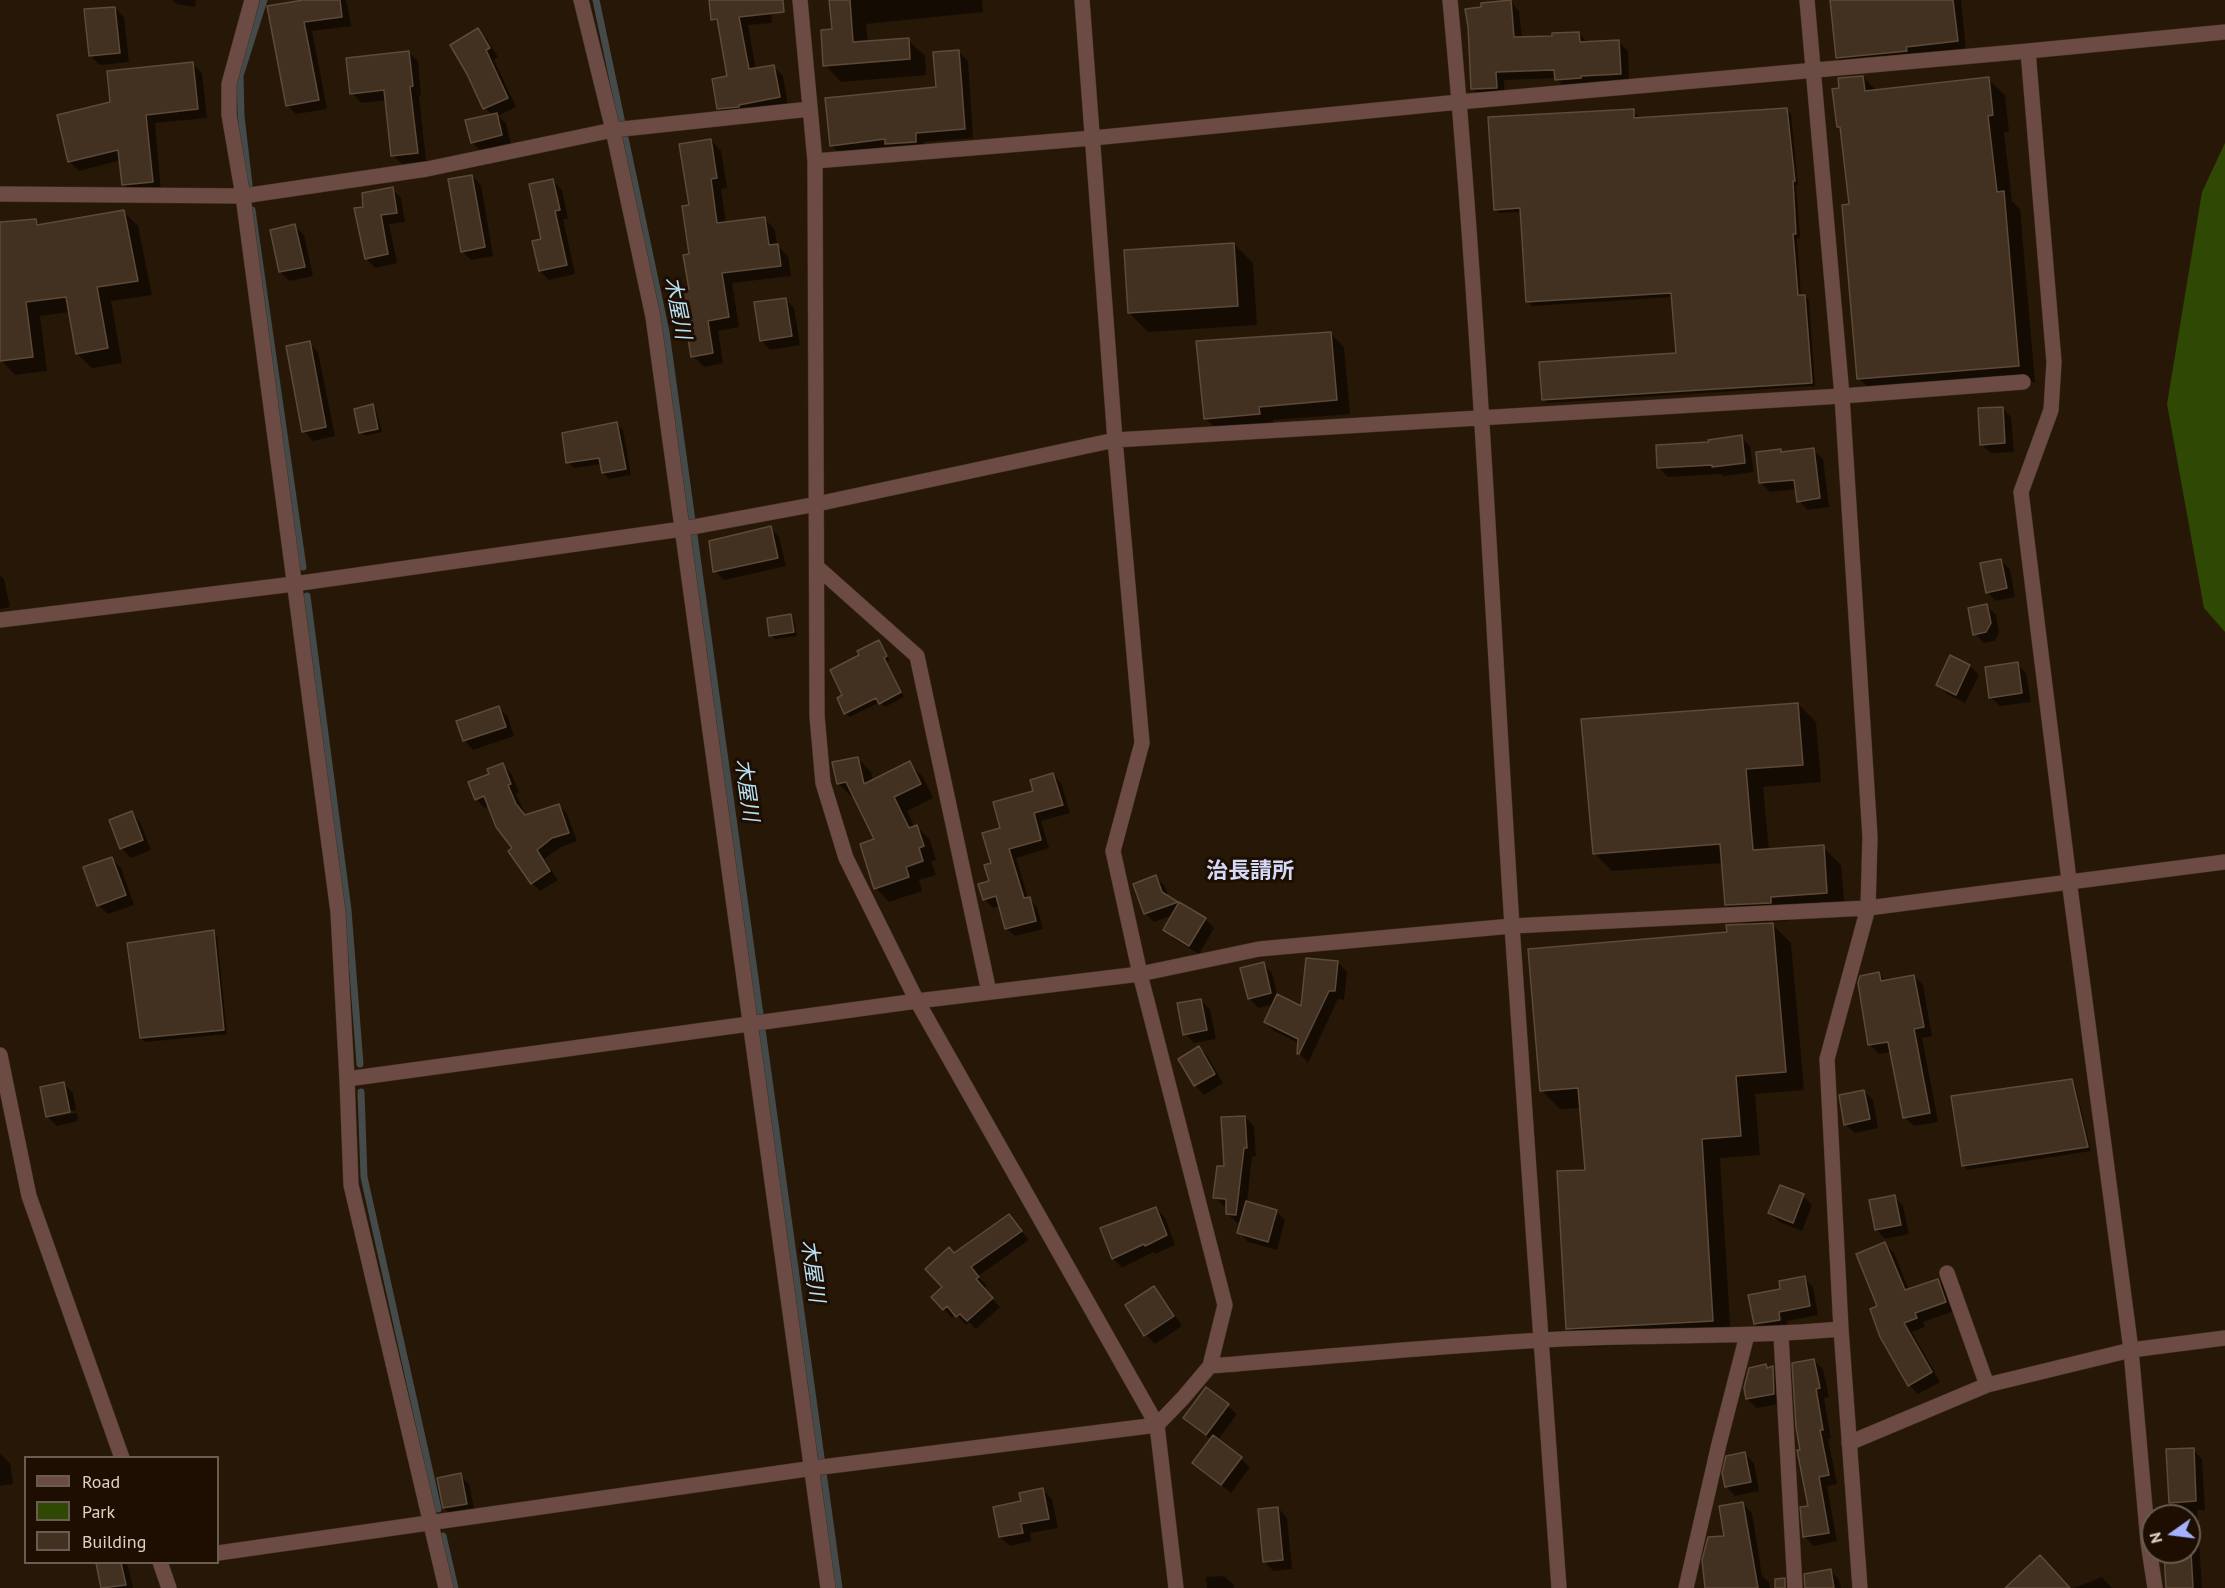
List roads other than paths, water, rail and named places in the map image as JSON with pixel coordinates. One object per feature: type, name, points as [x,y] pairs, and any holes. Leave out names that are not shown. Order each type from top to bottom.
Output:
[{"type":"street","points":[[252,0],[229,84],[229,115],[243,196],[338,912],[351,1185],[446,1588]]},
{"type":"street","points":[[581,0],[620,129],[689,527],[817,1468],[828,1588]]},
{"type":"street","points":[[800,0],[815,161],[817,716],[823,783],[846,858],[917,1001],[1157,1425],[1176,1588]]},
{"type":"street","points":[[219,1553],[817,1468],[1157,1425],[1184,1398],[1210,1366],[1225,1305],[1140,974],[1113,850],[1142,743],[1115,440],[1082,0]]},
{"type":"street","points":[[1450,0],[1460,102],[1483,417],[1512,926],[1558,1588]]},
{"type":"street","points":[[1807,0],[1842,396],[1870,837],[1868,908],[1827,1059],[1841,1329],[1860,1588]]},
{"type":"street","points":[[815,161],[1093,138],[2225,32]]},
{"type":"street","points":[[2028,51],[2054,362],[2051,410],[2021,492],[2131,1350],[2148,1542],[2155,1588]]},
{"type":"street","points":[[0,194],[243,196],[427,169],[620,129],[810,109]]},
{"type":"street","points":[[0,620],[294,584],[689,527],[817,504],[1115,440],[1842,396],[2023,382]]},
{"type":"street","points":[[817,567],[917,656],[989,992]]},
{"type":"street","points":[[347,1080],[756,1022],[1140,974],[1259,949],[1512,926],[1868,908],[2069,880],[2225,862]]},
{"type":"street","points":[[0,1055],[29,1196],[121,1456]]},
{"type":"street","points":[[1947,1273],[1987,1384]]},
{"type":"street","points":[[1210,1366],[1542,1340],[1780,1335],[1841,1329]]},
{"type":"street","points":[[1686,1588],[1747,1335]]},
{"type":"street","points":[[1780,1335],[1795,1588]]},
{"type":"street","points":[[1849,1443],[1987,1384],[2131,1350],[2225,1338]]},
{"type":"street","points":[[160,1564],[169,1588]]},
{"type":"waterway","points":[[249,185],[241,116],[240,76],[264,0]]},
{"type":"waterway","name":"木屋川","points":[[596,0],[666,332],[839,1588]]},
{"type":"waterway","points":[[252,210],[303,567]]},
{"type":"waterway","points":[[307,596],[348,910],[360,1064]]},
{"type":"waterway","points":[[361,1092],[364,1177],[438,1509]]},
{"type":"waterway","points":[[443,1536],[455,1588]]},
{"type":"district","name":"治長請所","points":[[1250,872]]}]
